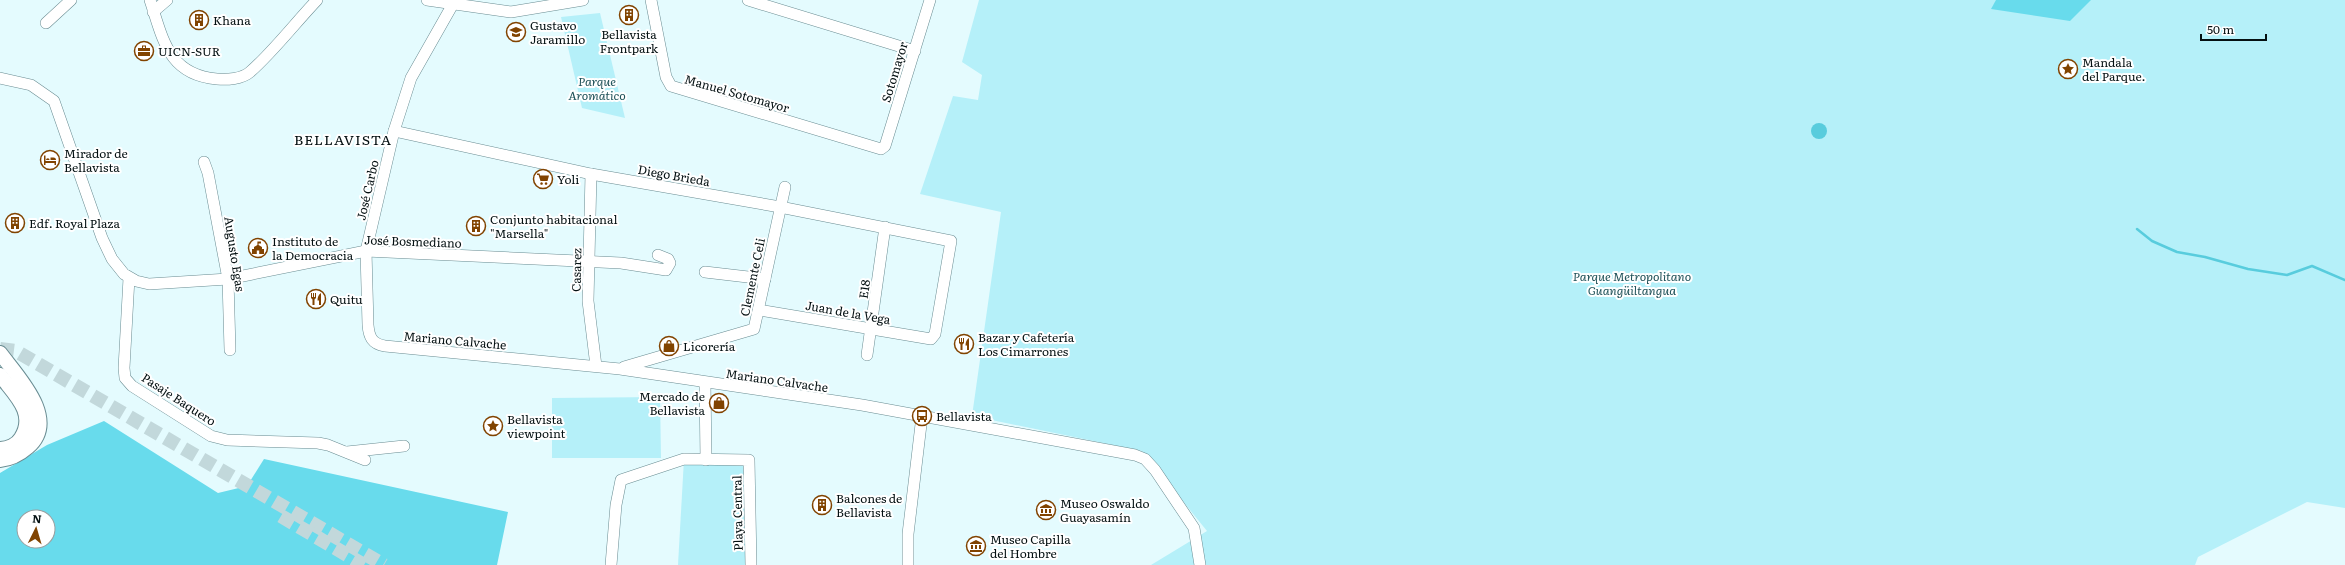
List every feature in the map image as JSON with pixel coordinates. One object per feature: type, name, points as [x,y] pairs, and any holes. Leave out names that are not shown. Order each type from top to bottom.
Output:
[{"type":"main road","points":[[0,353],[35,400],[39,424],[36,436],[30,445],[11,458],[0,460]]},
{"type":"main road","points":[[0,375],[24,407],[27,416],[26,430],[20,440],[13,446],[0,449]]},
{"type":"street","points":[[46,23],[72,0]]},
{"type":"street","points":[[150,0],[162,40],[169,54],[178,64],[192,73],[206,78],[222,80],[249,73],[316,0]]},
{"type":"street","points":[[153,12],[167,0]]},
{"type":"street","points":[[427,0],[511,12],[576,1]]},
{"type":"street","name":"Manuel Sotomayor","points":[[651,0],[666,78],[671,86],[881,149]]},
{"type":"street","points":[[748,0],[915,51]]},
{"type":"street","name":"Sotomayor","points":[[881,149],[885,146],[930,0]]},
{"type":"street","name":"José Carbo","points":[[366,251],[394,131],[411,78],[453,4]]},
{"type":"street","name":"José Bosmediano","points":[[0,78],[31,85],[54,101],[102,238],[112,259],[130,278],[149,284],[228,279],[366,251],[621,263],[666,270],[670,266],[668,259],[658,255]]},
{"type":"street","name":"Diego Brieda","points":[[394,131],[592,174],[780,207],[950,241],[932,338]]},
{"type":"street","name":"Augusto Egas","points":[[204,162],[208,173],[228,279],[230,350]]},
{"type":"street","name":"Casarez","points":[[592,174],[588,301],[596,366]]},
{"type":"street","name":"Clemente Celi","points":[[620,368],[752,330],[755,327],[785,187]]},
{"type":"street","name":"E18","points":[[867,354],[885,227]]},
{"type":"street","name":"Mariano Calvache","points":[[366,251],[368,332],[372,340],[377,344],[620,368],[704,383],[922,416],[1135,455],[1145,459],[1155,470],[1194,528],[1200,565]]},
{"type":"street","points":[[705,272],[765,280]]},
{"type":"street","name":"Pasaje Baquero","points":[[130,278],[124,368],[125,378],[132,386],[211,436],[227,440],[318,443],[365,460]]},
{"type":"street","name":"Juan de la Vega","points":[[759,310],[871,330],[929,339],[932,338]]},
{"type":"street","points":[[611,565],[616,505],[621,480],[684,459],[706,460],[704,383]]},
{"type":"street","points":[[908,565],[908,534],[922,416]]},
{"type":"street","points":[[345,452],[404,446]]},
{"type":"street","name":"Playa Central","points":[[706,460],[749,460],[751,565]]},
{"type":"green space","name":"Parque Metropolitano Guangüiltangua","points":[[979,0],[2345,0],[2345,508],[2307,502],[2198,557],[2195,565],[1151,565],[1207,531],[1142,451],[972,416],[1001,212],[920,194],[953,96],[978,100],[982,75],[962,62]]},
{"type":"green space","name":"Parque Aromático","points":[[600,13],[625,118],[582,108],[561,17]]},
{"type":"green space","points":[[660,397],[661,458],[552,458],[552,398]]},
{"type":"green space","points":[[684,459],[750,462],[749,565],[678,565]]},
{"type":"shaded area","points":[[1996,0],[2091,0],[2070,21],[1991,9]]},
{"type":"shaded area","points":[[1819,123],[1825,125],[1827,131],[1825,137],[1819,139],[1813,137],[1811,131],[1813,125]]},
{"type":"shaded area","points":[[104,421],[218,493],[247,486],[264,459],[508,512],[497,565],[0,565],[0,473],[47,445]]},
{"type":"waterway","points":[[2137,229],[2152,241],[2177,252],[2205,257],[2248,269],[2287,275],[2312,266],[2345,280]]},
{"type":"tunnel","points":[[0,349],[16,351],[384,565]]},
{"type":"tunnel","points":[[281,516],[364,565]]},
{"type":"place","name":"Bellavista Frontpark","points":[[629,15]]},
{"type":"place","name":"Khana","points":[[199,20]]},
{"type":"place","name":"Gustavo Jaramillo","points":[[516,32]]},
{"type":"place","name":"UICN-SUR","points":[[144,51]]},
{"type":"place","name":"Mandala del Parque.","points":[[2068,69]]},
{"type":"place","name":"Mirador de Bellavista","points":[[50,160]]},
{"type":"place","name":"Yoli","points":[[543,179]]},
{"type":"place","name":"Edf. Royal Plaza","points":[[15,223]]},
{"type":"place","name":"Conjunto habitacional \"Marsella\"","points":[[476,226]]},
{"type":"place","name":"Instituto de la Democracia","points":[[258,248]]},
{"type":"place","name":"Quitu","points":[[316,299]]},
{"type":"place","name":"Bazar y Cafetería Los Cimarrones","points":[[964,344]]},
{"type":"place","name":"Licorería","points":[[669,346]]},
{"type":"place","name":"Mercado de Bellavista","points":[[719,403]]},
{"type":"place","name":"Bellavista","points":[[922,416]]},
{"type":"place","name":"Bellavista viewpoint","points":[[493,426]]},
{"type":"place","name":"Balcones de Bellavista","points":[[822,505]]},
{"type":"place","name":"Museo Oswaldo Guayasamín","points":[[1046,510]]},
{"type":"place","name":"Museo Capilla del Hombre","points":[[976,546]]},
{"type":"district","name":"BELLAVISTA","points":[[343,139]]}]
